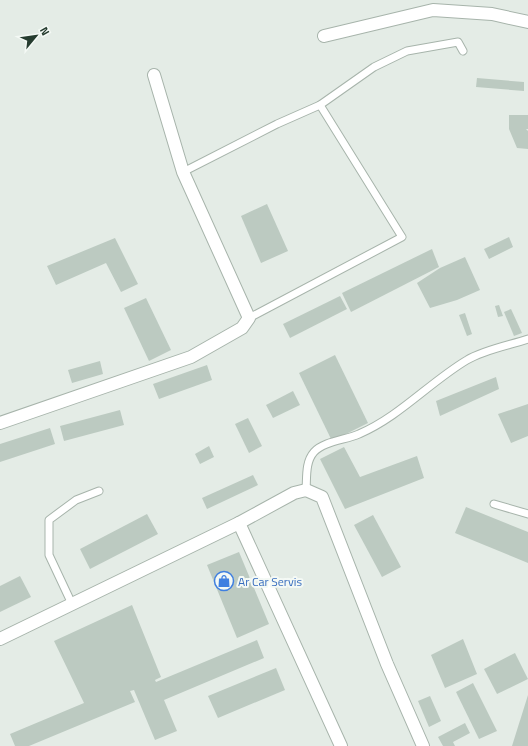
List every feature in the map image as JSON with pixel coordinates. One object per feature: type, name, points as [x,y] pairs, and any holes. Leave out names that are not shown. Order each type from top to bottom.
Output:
[{"type":"street","points":[[324,36],[433,10],[492,14],[528,22]]},
{"type":"street","points":[[0,423],[191,357],[242,328],[248,318],[183,172],[154,75]]},
{"type":"street","points":[[0,639],[239,523],[294,493],[306,490],[322,496],[387,664],[424,746]]},
{"type":"street","points":[[239,523],[341,746]]},
{"type":"lane","points":[[183,172],[277,124],[320,105],[374,67],[407,51],[458,42],[463,50]]},
{"type":"lane","points":[[248,318],[402,237],[320,105]]},
{"type":"lane","points":[[306,490],[309,459],[314,451],[323,446],[360,434],[390,416],[432,382],[469,358],[528,339]]},
{"type":"lane","points":[[72,604],[49,555],[49,520],[76,500],[98,491]]},
{"type":"lane","points":[[494,504],[528,514]]},
{"type":"building","points":[[477,78],[524,82],[524,91],[476,87]]},
{"type":"building","points":[[509,115],[528,115],[528,129],[526,129],[528,131],[528,149],[517,148],[509,129]]},
{"type":"building","points":[[267,204],[288,251],[261,263],[241,216]]},
{"type":"building","points":[[509,237],[513,247],[489,259],[484,249]]},
{"type":"building","points":[[115,238],[138,284],[121,292],[106,263],[56,285],[47,266]]},
{"type":"building","points":[[432,249],[439,267],[351,312],[342,293]]},
{"type":"building","points":[[465,257],[480,290],[457,300],[430,308],[417,283],[440,268]]},
{"type":"building","points":[[340,296],[347,309],[290,338],[283,324]]},
{"type":"building","points":[[146,298],[171,350],[149,361],[124,308]]},
{"type":"building","points":[[499,305],[503,316],[498,317],[495,306]]},
{"type":"building","points":[[511,309],[522,333],[514,336],[504,312]]},
{"type":"building","points":[[465,313],[472,334],[467,336],[459,315]]},
{"type":"building","points":[[335,355],[368,423],[332,441],[299,373]]},
{"type":"building","points":[[100,361],[103,374],[72,383],[68,370]]},
{"type":"building","points":[[207,365],[212,380],[159,399],[153,384]]},
{"type":"building","points":[[496,377],[499,389],[440,416],[436,401]]},
{"type":"building","points":[[293,391],[300,405],[273,418],[266,405]]},
{"type":"building","points":[[528,404],[528,436],[511,443],[498,414]]},
{"type":"building","points":[[120,410],[124,425],[64,441],[60,426]]},
{"type":"building","points":[[248,418],[262,446],[249,453],[235,424]]},
{"type":"building","points":[[50,428],[55,444],[0,462],[0,444]]},
{"type":"building","points":[[209,446],[214,457],[200,464],[195,454]]},
{"type":"building","points":[[344,447],[360,477],[417,456],[424,478],[345,509],[320,459]]},
{"type":"building","points":[[253,475],[258,485],[207,509],[202,498]]},
{"type":"building","points":[[466,507],[528,532],[528,563],[455,533]]},
{"type":"building","points":[[147,514],[158,534],[90,569],[80,549]]},
{"type":"building","points":[[373,515],[401,567],[382,577],[354,525]]},
{"type":"building","points":[[239,552],[269,624],[237,638],[207,565]]},
{"type":"building","points":[[20,576],[31,597],[0,612],[0,586]]},
{"type":"building","points":[[132,605],[161,677],[155,680],[156,682],[257,640],[264,658],[164,700],[177,731],[155,740],[134,690],[130,691],[135,702],[29,746],[15,746],[10,734],[84,703],[54,641]]},
{"type":"building","points":[[463,639],[477,674],[445,688],[431,655]]},
{"type":"building","points":[[515,653],[528,679],[497,694],[484,669]]},
{"type":"building","points":[[276,668],[285,690],[218,718],[208,696]]},
{"type":"building","points":[[473,683],[497,731],[479,739],[456,692]]},
{"type":"building","points":[[528,695],[528,746],[512,746]]},
{"type":"building","points":[[430,696],[441,721],[429,727],[418,701]]},
{"type":"building","points":[[465,723],[470,733],[453,742],[455,746],[443,746],[438,737]]},
{"type":"place","name":"Ar Car Servis","points":[[224,581]]}]
